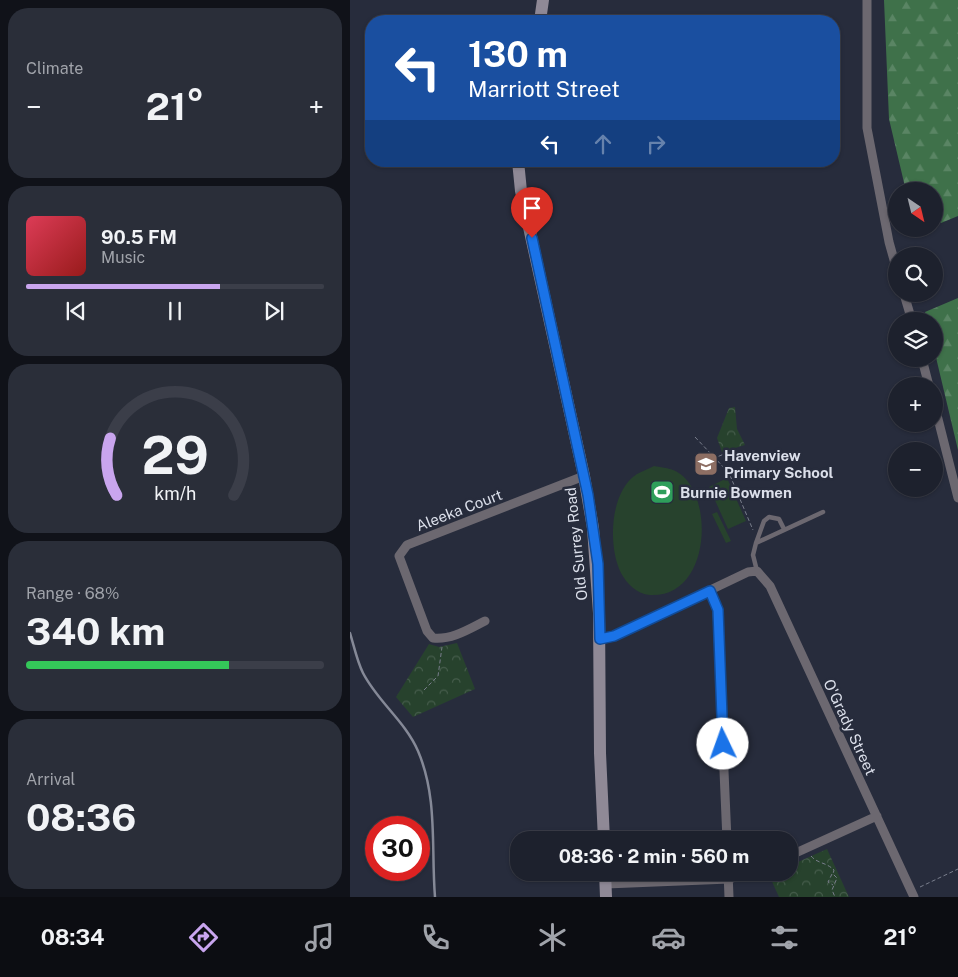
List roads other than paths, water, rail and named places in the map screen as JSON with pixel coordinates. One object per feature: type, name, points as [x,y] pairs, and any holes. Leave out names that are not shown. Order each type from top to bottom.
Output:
[{"type":"main road","points":[[541,15],[543,0]]},
{"type":"main road","name":"Old Surrey Road","points":[[519,167],[521,191],[584,476],[598,564],[600,753],[604,831]]},
{"type":"street","points":[[867,0],[867,128],[890,247]]},
{"type":"street","points":[[941,432],[958,498]]},
{"type":"street","name":"Aleeka Court","points":[[485,621],[442,639],[433,638],[427,631],[402,567],[399,556],[406,545],[584,476]]},
{"type":"street","points":[[600,639],[614,636],[748,572],[757,571]]},
{"type":"street","name":"O'Grady Street","points":[[757,571],[770,586],[913,894]]},
{"type":"street","points":[[710,591],[718,610],[727,831]]},
{"type":"street","points":[[798,852],[877,816]]},
{"type":"street","points":[[606,885],[661,881]]},
{"type":"street","points":[[729,881],[729,897]]},
{"type":"lane","points":[[756,540],[823,512]]},
{"type":"lane","points":[[757,571],[753,554],[756,540],[764,521],[769,517],[779,519],[784,529]]},
{"type":"railway","points":[[350,633],[363,673],[376,693],[413,740],[424,769],[431,805],[435,897]]},
{"type":"place","name":"Havenview Primary School","points":[[706,464]]},
{"type":"place","name":"Burnie Bowmen","points":[[662,492]]}]
